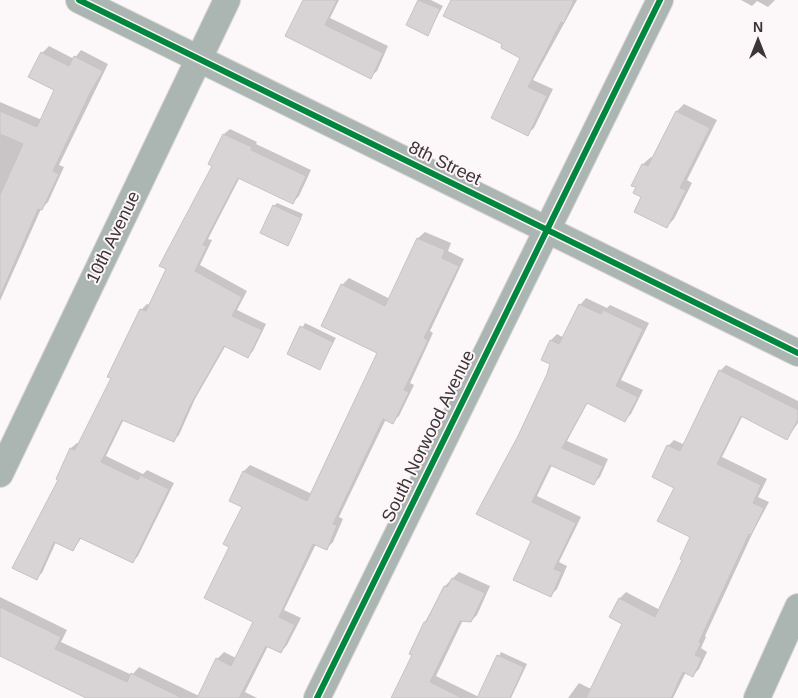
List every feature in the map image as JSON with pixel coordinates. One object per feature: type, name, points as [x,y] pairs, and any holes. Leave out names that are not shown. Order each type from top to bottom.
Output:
[{"type":"street","name":"8th Street","points":[[79,0],[798,353]]},
{"type":"street","name":"10th Avenue","points":[[0,474],[227,0]]},
{"type":"street","name":"South Norwood Avenue","points":[[317,698],[660,0]]},
{"type":"street","points":[[757,698],[798,607]]},
{"type":"building","points":[[303,0],[337,0],[325,25],[383,53],[371,79],[285,36]]},
{"type":"building","points":[[418,0],[440,9],[428,36],[406,25]]},
{"type":"building","points":[[451,0],[574,0],[564,23],[561,22],[528,87],[547,96],[528,136],[491,118],[520,58],[501,48],[502,44],[443,16]]},
{"type":"building","points":[[41,52],[69,66],[74,56],[103,71],[90,93],[53,171],[59,174],[42,210],[38,209],[0,296],[0,195],[23,144],[0,134],[0,111],[37,127],[54,90],[28,77]]},
{"type":"building","points":[[676,111],[710,128],[680,188],[686,190],[667,228],[634,212],[641,197],[633,193],[636,187],[631,186],[642,164],[648,166]]},
{"type":"building","points":[[223,134],[252,147],[251,150],[306,176],[293,204],[238,178],[203,245],[207,246],[195,271],[242,297],[232,316],[262,330],[248,358],[224,346],[190,406],[174,442],[122,420],[101,462],[138,480],[140,475],[169,489],[133,563],[80,538],[73,551],[54,542],[37,580],[12,568],[58,480],[56,479],[70,448],[75,450],[111,378],[107,377],[140,309],[146,311],[166,269],[159,266],[212,166],[208,164]]},
{"type":"building","points":[[273,205],[301,218],[288,246],[260,233]]},
{"type":"building","points":[[417,238],[445,250],[442,258],[459,266],[424,338],[428,340],[404,390],[409,392],[393,424],[383,419],[333,524],[337,525],[327,550],[313,544],[279,617],[295,625],[281,653],[266,646],[239,698],[197,698],[216,658],[231,666],[253,622],[204,598],[229,547],[223,544],[242,507],[229,501],[243,471],[307,501],[377,353],[321,326],[341,284],[385,306]]},
{"type":"building","points":[[579,304],[601,314],[603,310],[643,329],[616,386],[638,397],[625,422],[587,403],[562,448],[603,466],[594,485],[550,465],[532,502],[576,523],[554,569],[562,572],[551,597],[513,580],[531,541],[476,514],[518,436],[547,374],[550,364],[541,360],[550,340],[559,344]]},
{"type":"building","points":[[300,326],[333,342],[320,370],[287,354]]},
{"type":"building","points":[[719,370],[798,410],[798,420],[787,440],[741,416],[717,464],[761,485],[753,503],[764,508],[751,535],[749,534],[699,642],[701,643],[695,655],[702,658],[693,677],[683,672],[671,698],[586,698],[622,624],[609,617],[619,598],[655,617],[682,560],[680,559],[690,537],[657,521],[674,488],[652,477],[667,445],[680,451]]},
{"type":"building","points":[[452,578],[485,593],[471,622],[460,621],[430,682],[462,698],[391,698],[412,655],[409,654],[424,622],[426,622],[444,586],[447,587]]},
{"type":"building","points":[[0,607],[61,637],[55,649],[127,682],[131,673],[182,698],[86,698],[0,656]]},
{"type":"building","points":[[497,655],[524,667],[510,698],[477,698]]},
{"type":"cycle path","points":[[79,0],[798,353]]},
{"type":"cycle path","points":[[317,698],[660,0]]}]
